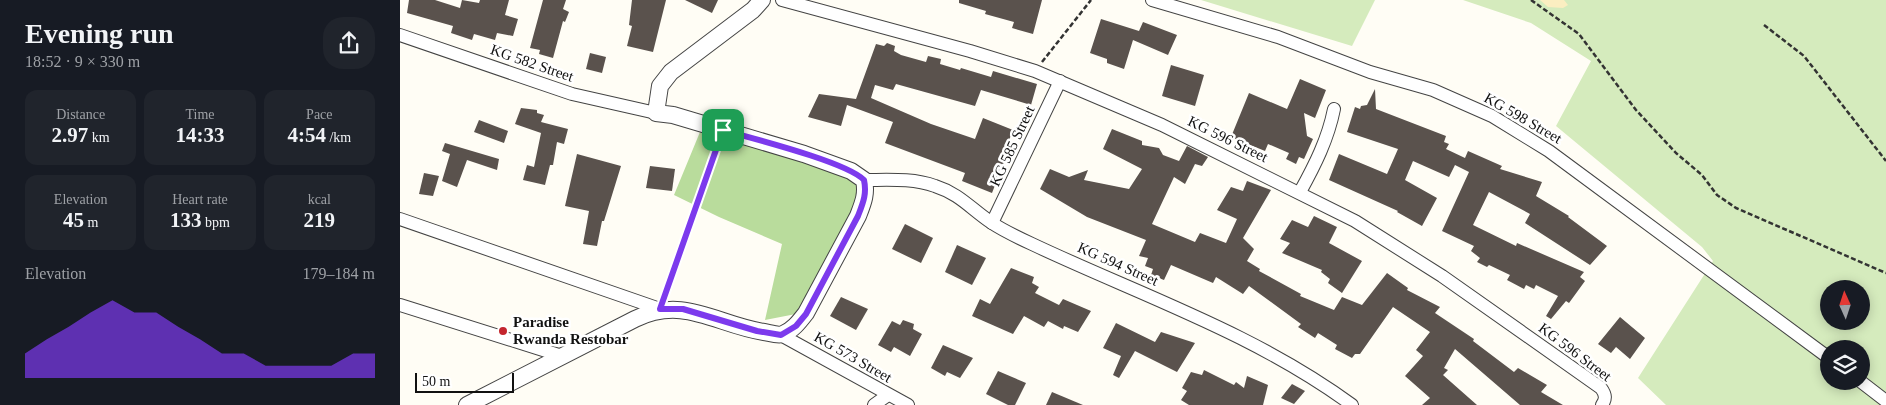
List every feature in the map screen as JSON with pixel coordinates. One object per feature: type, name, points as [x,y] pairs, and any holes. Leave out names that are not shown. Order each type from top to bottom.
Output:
[{"type":"street","points":[[466,405],[644,314],[660,309],[683,309],[757,331],[781,335],[796,326],[806,314],[858,216],[865,199],[864,180],[850,171],[804,154],[673,115],[656,113],[660,86],[671,72],[753,10],[762,0]]},
{"type":"street","name":"KG 596 Street","points":[[782,0],[970,51],[1035,71],[1162,125],[1300,192],[1355,221],[1442,276],[1594,383],[1605,394],[1605,400],[1602,405]]},
{"type":"street","name":"KG 598 Street","points":[[1152,0],[1278,37],[1370,72],[1433,90],[1492,116],[1549,151],[1820,351]]},
{"type":"street","name":"KG 582 Street","points":[[400,35],[572,94],[656,113]]},
{"type":"street","name":"KG 585 Street","points":[[992,223],[1060,81]]},
{"type":"street","points":[[1300,192],[1327,135],[1334,109]]},
{"type":"street","name":"KG 594 Street","points":[[864,180],[914,181],[934,186],[959,196],[992,223],[1031,244],[1204,319],[1288,362],[1352,405]]},
{"type":"street","points":[[400,219],[660,309]]},
{"type":"street","points":[[400,305],[562,356]]},
{"type":"street","name":"KG 573 Street","points":[[781,335],[908,405]]},
{"type":"street","points":[[1870,389],[1886,401]]},
{"type":"street","points":[[874,405],[888,395]]},
{"type":"path","points":[[1035,71],[1091,0]]},
{"type":"path","points":[[1531,0],[1579,34],[1636,110],[1676,153],[1702,175],[1717,195],[1736,208],[1886,273]]},
{"type":"path","points":[[1764,25],[1804,56],[1886,161]]},
{"type":"path","points":[[660,309],[723,130]]},
{"type":"green space","points":[[1201,0],[1375,0],[1352,46]]},
{"type":"green space","points":[[1463,0],[1886,0],[1886,405],[1666,405],[1638,378],[1713,261],[1702,247],[1556,126],[1591,61],[1531,23]]},
{"type":"green space","points":[[735,129],[864,172],[871,193],[806,312],[765,320],[782,244],[674,195],[700,132],[714,138]]},
{"type":"sand","points":[[1540,0],[1564,0],[1568,5],[1563,8],[1548,7]]},
{"type":"building","points":[[409,0],[435,0],[460,8],[462,0],[479,3],[480,0],[509,0],[505,15],[518,19],[513,36],[497,33],[495,40],[474,34],[472,40],[451,33],[453,26],[407,13]]},
{"type":"building","points":[[543,0],[566,0],[563,9],[569,12],[565,22],[563,21],[553,58],[539,54],[540,50],[530,48]]},
{"type":"building","points":[[632,0],[666,0],[653,52],[627,46],[632,26],[629,25]]},
{"type":"building","points":[[685,0],[718,0],[712,13]]},
{"type":"building","points":[[959,0],[1042,0],[1033,34],[1012,28],[1014,22],[985,14],[986,11],[959,3]]},
{"type":"building","points":[[1101,19],[1139,31],[1143,22],[1177,35],[1168,55],[1133,40],[1124,69],[1107,63],[1107,59],[1090,53]]},
{"type":"building","points":[[887,43],[895,46],[894,51],[901,55],[926,62],[928,56],[941,59],[940,64],[960,70],[961,68],[991,77],[993,71],[1037,84],[1031,105],[981,90],[975,106],[896,84],[893,90],[875,85],[871,98],[931,124],[975,139],[983,118],[1013,130],[1001,161],[1004,162],[992,193],[962,181],[965,173],[885,143],[893,122],[847,105],[841,126],[808,117],[819,94],[856,99],[876,44],[884,46]]},
{"type":"building","points":[[590,53],[606,57],[602,73],[586,69]]},
{"type":"building","points":[[1171,65],[1204,75],[1195,106],[1162,96]]},
{"type":"building","points":[[1300,79],[1326,90],[1315,118],[1304,113],[1307,136],[1313,139],[1304,159],[1299,157],[1296,164],[1286,159],[1289,153],[1268,144],[1265,151],[1231,137],[1249,93],[1287,109]]},
{"type":"building","points":[[1375,89],[1376,109],[1446,136],[1444,142],[1449,144],[1446,149],[1465,158],[1468,151],[1502,166],[1500,169],[1542,182],[1536,196],[1569,216],[1607,246],[1590,265],[1525,223],[1530,214],[1489,192],[1473,225],[1516,246],[1517,243],[1584,272],[1580,277],[1585,281],[1569,303],[1566,301],[1551,319],[1546,316],[1558,296],[1536,285],[1534,289],[1526,285],[1524,289],[1507,280],[1510,275],[1489,265],[1487,267],[1477,262],[1480,258],[1471,251],[1474,246],[1442,231],[1469,172],[1455,165],[1449,177],[1413,161],[1405,180],[1437,198],[1422,226],[1398,211],[1329,180],[1339,154],[1387,174],[1398,149],[1347,132],[1355,107],[1360,109],[1361,106],[1367,105]]},
{"type":"building","points":[[521,108],[537,110],[537,113],[544,115],[541,122],[568,129],[564,144],[557,142],[553,165],[550,165],[545,185],[523,180],[527,165],[534,167],[541,133],[515,124]]},
{"type":"building","points":[[479,120],[508,131],[504,143],[474,132]]},
{"type":"building","points":[[1112,129],[1142,141],[1142,145],[1159,148],[1163,155],[1179,161],[1187,146],[1208,157],[1202,166],[1195,164],[1185,184],[1174,177],[1152,224],[1195,242],[1200,233],[1226,243],[1237,219],[1217,210],[1231,187],[1243,191],[1247,181],[1271,190],[1243,238],[1254,249],[1247,261],[1260,269],[1259,271],[1301,294],[1300,296],[1334,310],[1342,297],[1362,305],[1387,273],[1408,288],[1407,290],[1440,307],[1435,313],[1474,339],[1473,341],[1514,372],[1518,368],[1547,385],[1541,392],[1563,405],[1520,405],[1455,349],[1444,368],[1448,370],[1443,375],[1477,405],[1422,405],[1430,398],[1405,376],[1423,356],[1416,350],[1430,332],[1393,307],[1360,354],[1355,354],[1352,358],[1335,349],[1337,345],[1318,333],[1315,338],[1298,327],[1301,324],[1249,286],[1243,294],[1216,277],[1213,283],[1171,265],[1164,280],[1151,275],[1153,269],[1145,266],[1148,258],[1139,256],[1146,240],[1087,217],[1040,189],[1050,169],[1069,177],[1088,170],[1084,180],[1129,189],[1142,169],[1103,149]]},
{"type":"building","points":[[445,143],[499,159],[497,170],[467,160],[457,187],[442,181],[450,154],[442,151]]},
{"type":"building","points":[[577,154],[621,166],[604,221],[602,221],[597,246],[583,244],[589,211],[565,206]]},
{"type":"building","points":[[650,166],[675,169],[672,191],[646,188]]},
{"type":"building","points":[[424,173],[439,176],[433,196],[419,194]]},
{"type":"building","points":[[1314,216],[1337,227],[1329,243],[1362,261],[1342,293],[1328,283],[1330,279],[1321,272],[1322,270],[1282,253],[1290,243],[1280,239],[1292,220],[1308,227]]},
{"type":"building","points":[[905,224],[933,238],[921,263],[892,249]]},
{"type":"building","points":[[957,245],[986,258],[972,285],[945,272]]},
{"type":"building","points":[[1011,268],[1034,277],[1032,283],[1039,287],[1035,293],[1059,305],[1063,299],[1091,311],[1078,332],[1064,326],[1063,329],[1048,321],[1044,327],[1024,316],[1013,334],[972,316],[980,299],[990,304]]},
{"type":"building","points":[[841,297],[868,309],[856,330],[830,316]]},
{"type":"building","points":[[1620,317],[1645,338],[1630,359],[1616,347],[1611,353],[1598,344]]},
{"type":"building","points":[[903,320],[914,324],[913,329],[922,334],[910,356],[894,347],[891,352],[878,345],[892,321],[900,325]]},
{"type":"building","points":[[1116,323],[1155,342],[1161,332],[1195,343],[1177,372],[1135,351],[1119,378],[1113,375],[1121,356],[1103,348]]},
{"type":"building","points":[[943,345],[973,358],[960,378],[947,372],[945,376],[931,368]]},
{"type":"building","points":[[1204,370],[1234,385],[1236,382],[1244,388],[1247,376],[1268,385],[1263,405],[1189,405],[1181,400],[1187,391],[1182,388],[1191,372],[1202,375]]},
{"type":"building","points":[[998,371],[1026,383],[1015,405],[1008,405],[986,394]]},
{"type":"building","points":[[1292,384],[1305,391],[1294,404],[1281,398]]},
{"type":"building","points":[[1052,392],[1083,405],[1046,405]]},
{"type":"place","name":"Paradise Rwanda Restobar","points":[[503,331]]},
{"type":"route","points":[[723,130],[804,154],[850,171],[859,175],[864,180],[865,199],[858,216],[806,314],[796,326],[781,335],[757,331],[683,309],[660,309],[669,290],[723,130]]}]
